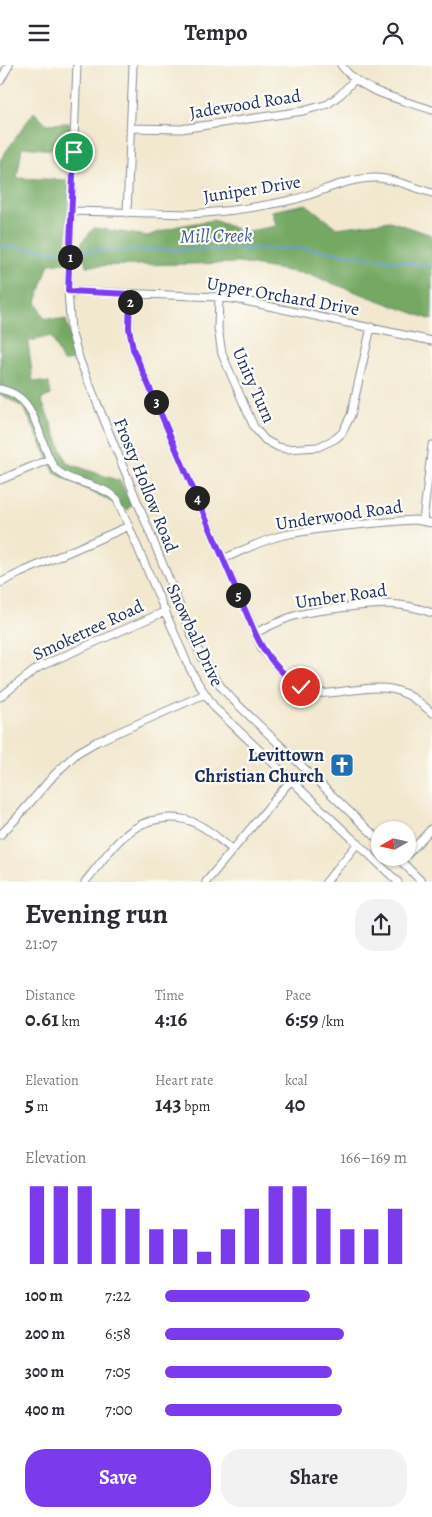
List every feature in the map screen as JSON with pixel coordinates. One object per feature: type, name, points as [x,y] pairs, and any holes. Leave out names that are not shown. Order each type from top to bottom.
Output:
[{"type":"street","points":[[0,81],[9,65]]},
{"type":"street","name":"Frosty Hollow Road","points":[[77,65],[68,291],[71,331],[80,361],[204,663],[232,700],[371,832]]},
{"type":"street","points":[[127,213],[132,65]]},
{"type":"street","points":[[341,65],[354,79],[372,89],[432,110]]},
{"type":"street","name":"Jadewood Road","points":[[130,128],[193,128],[304,111],[334,101],[354,79]]},
{"type":"street","name":"Juniper Drive","points":[[72,211],[210,213],[282,202],[311,195],[352,181],[366,179],[387,179],[432,193]]},
{"type":"street","name":"Upper Orchard Drive","points":[[68,291],[219,297],[432,341]]},
{"type":"street","points":[[130,294],[129,328],[133,349],[262,649],[270,660],[294,683],[307,690],[324,694],[364,689],[392,689],[410,696],[432,713]]},
{"type":"street","name":"Unity Turn","points":[[219,297],[218,328],[220,346],[254,427],[270,444],[287,449],[318,447],[335,439],[346,427],[351,415],[371,327]]},
{"type":"street","name":"Snowball Drive","points":[[0,389],[13,394],[27,405],[38,425],[50,459],[56,468],[65,475],[110,493],[116,499],[188,665],[205,695],[226,720],[398,882]]},
{"type":"street","points":[[423,521],[432,445]]},
{"type":"street","points":[[0,480],[50,459]]},
{"type":"street","name":"Underwood Road","points":[[223,559],[264,541],[286,535],[399,521],[432,523]]},
{"type":"street","points":[[0,583],[129,526]]},
{"type":"street","name":"Umber Road","points":[[255,633],[294,616],[309,612],[373,604],[393,603],[432,613]]},
{"type":"street","name":"Smoketree Road","points":[[0,697],[24,677],[50,662],[166,611]]},
{"type":"street","points":[[0,835],[54,775],[77,753],[96,742],[205,695]]},
{"type":"street","points":[[206,882],[291,780]]},
{"type":"street","points":[[85,882],[128,831],[152,819],[169,817],[190,821],[199,825],[232,849]]},
{"type":"street","points":[[416,845],[432,828]]},
{"type":"street","points":[[326,882],[358,843]]},
{"type":"street","points":[[407,866],[422,882]]},
{"type":"green space","points":[[34,112],[46,124],[69,123],[74,152],[22,147],[17,178],[69,180],[66,263],[49,264],[36,302],[44,318],[66,320],[77,359],[63,362],[51,336],[28,342],[33,381],[49,383],[51,395],[41,399],[67,463],[120,481],[132,505],[127,510],[55,473],[24,408],[0,394],[0,160]]},
{"type":"green space","points":[[306,204],[337,228],[390,221],[432,235],[432,320],[307,274],[239,263],[86,266],[81,243],[94,228],[147,236],[178,226],[214,220],[244,232],[276,226],[272,211]]},
{"type":"waterway","name":"Mill Creek","points":[[0,246],[67,251]]},
{"type":"waterway","name":"Mill Creek","points":[[72,251],[302,248],[432,266]]},
{"type":"place","name":"Levittown Christian Church","points":[[342,765]]},
{"type":"route","points":[[74,152],[68,291],[130,294],[129,328],[133,349],[255,633],[262,649],[270,660],[294,683],[301,687]]}]
